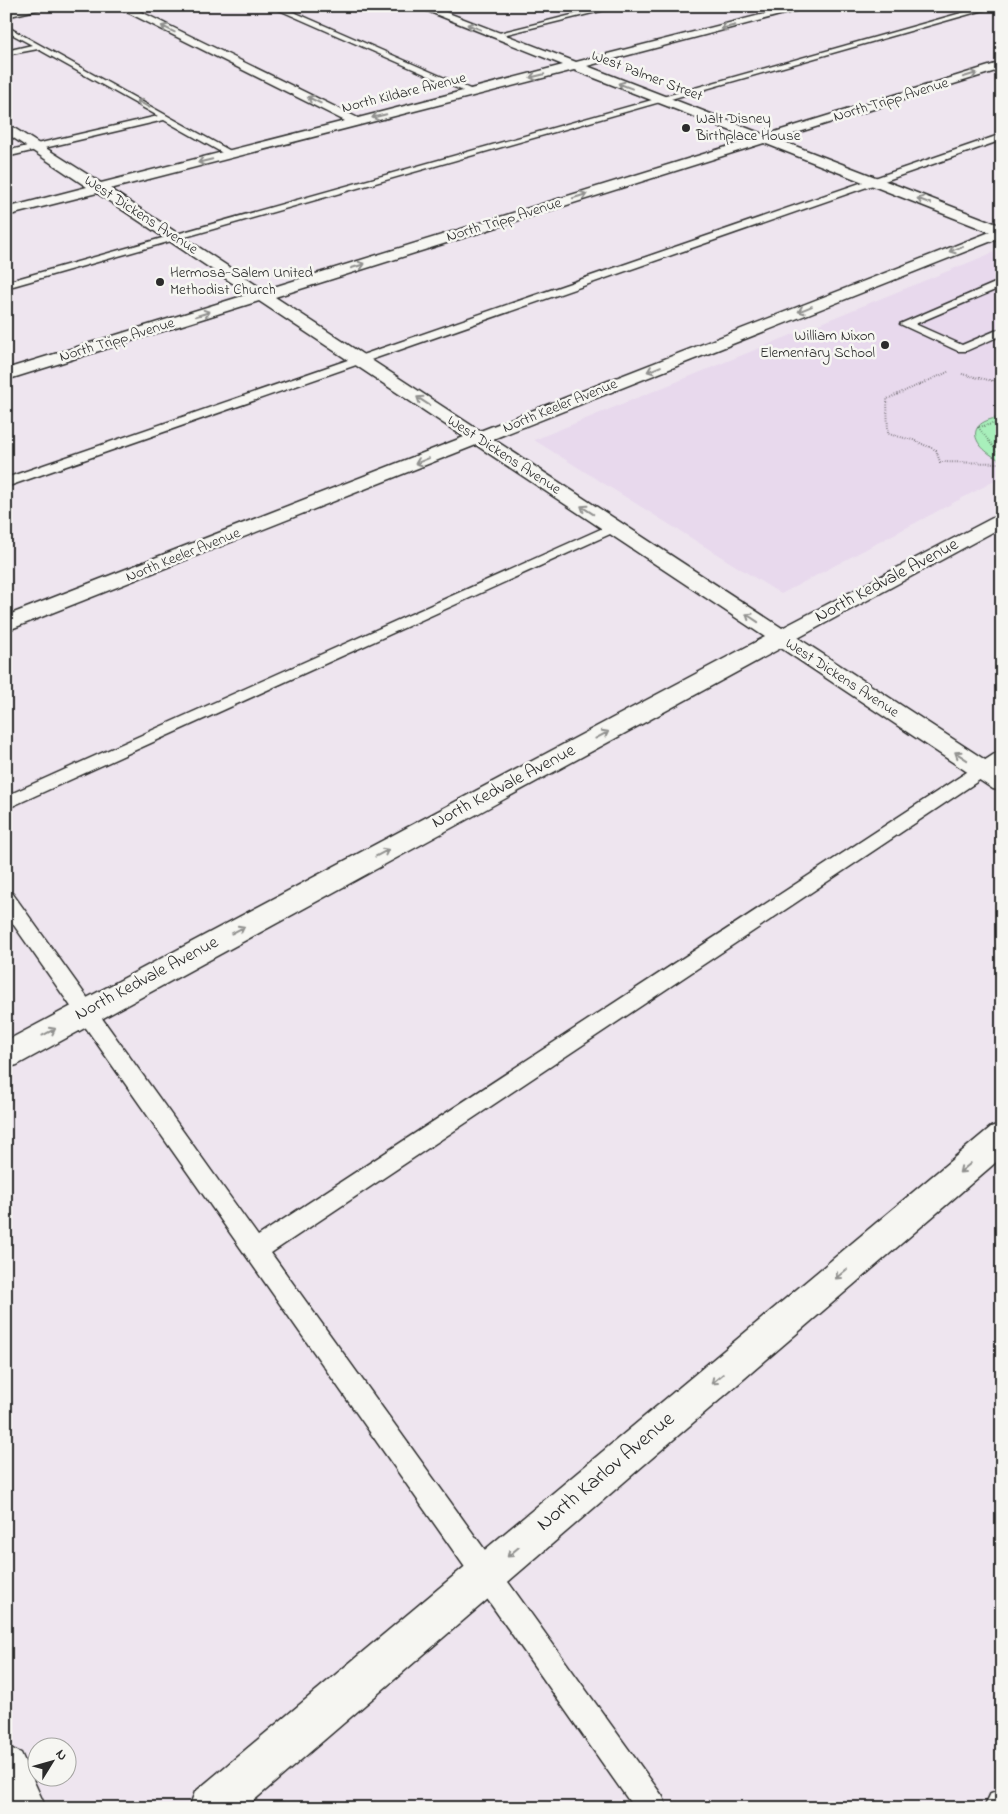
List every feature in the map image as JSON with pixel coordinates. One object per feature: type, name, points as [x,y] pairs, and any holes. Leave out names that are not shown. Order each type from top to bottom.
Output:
[{"type":"street","points":[[6,14],[48,6]]},
{"type":"street","points":[[120,6],[357,122]]},
{"type":"street","name":"North Kildare Avenue","points":[[6,212],[809,6]]},
{"type":"street","name":"West Palmer Street","points":[[425,7],[1002,231]]},
{"type":"street","name":"North Tripp Avenue","points":[[6,375],[1002,66]]},
{"type":"street","name":"West Dickens Avenue","points":[[6,127],[1002,783]]},
{"type":"street","name":"North Keeler Avenue","points":[[6,624],[1002,231]]},
{"type":"street","name":"North Kedvale Avenue","points":[[6,1056],[1002,519]]},
{"type":"street","name":"North Karlov Avenue","points":[[211,1808],[1002,1137]]},
{"type":"street","points":[[6,1768],[24,1808]]},
{"type":"lane","points":[[273,6],[473,92]]},
{"type":"lane","points":[[495,35],[618,6]]},
{"type":"lane","points":[[6,284],[995,6]]},
{"type":"lane","points":[[6,28],[231,154]]},
{"type":"lane","points":[[6,53],[40,46]]},
{"type":"lane","points":[[6,154],[166,117]]},
{"type":"lane","points":[[6,483],[1002,137]]},
{"type":"lane","points":[[1002,283],[906,324],[962,349],[1002,331]]},
{"type":"lane","points":[[6,803],[614,527]]},
{"type":"lane","points":[[256,1250],[1002,757]]},
{"type":"lane","points":[[6,899],[652,1808]]},
{"type":"lane","points":[[999,1808],[1002,1804]]},
{"type":"path","points":[[1002,376],[993,381],[947,371],[887,399],[888,434],[913,440],[936,450],[940,462],[1002,463]]},
{"type":"path","points":[[1002,422],[978,427],[1002,458]]},
{"type":"shaded area","name":"William Nixon Elementary School","points":[[1002,249],[1002,477],[781,594],[534,440]]},
{"type":"green space","points":[[1002,417],[1002,461],[992,456],[978,443],[976,430],[981,424],[989,420]]},
{"type":"place","name":"Walt Disney Birthplace House","points":[[686,128]]},
{"type":"place","name":"Hermosa-Salem United Methodist Church","points":[[160,282]]},
{"type":"place","name":"William Nixon Elementary School","points":[[885,345]]}]
